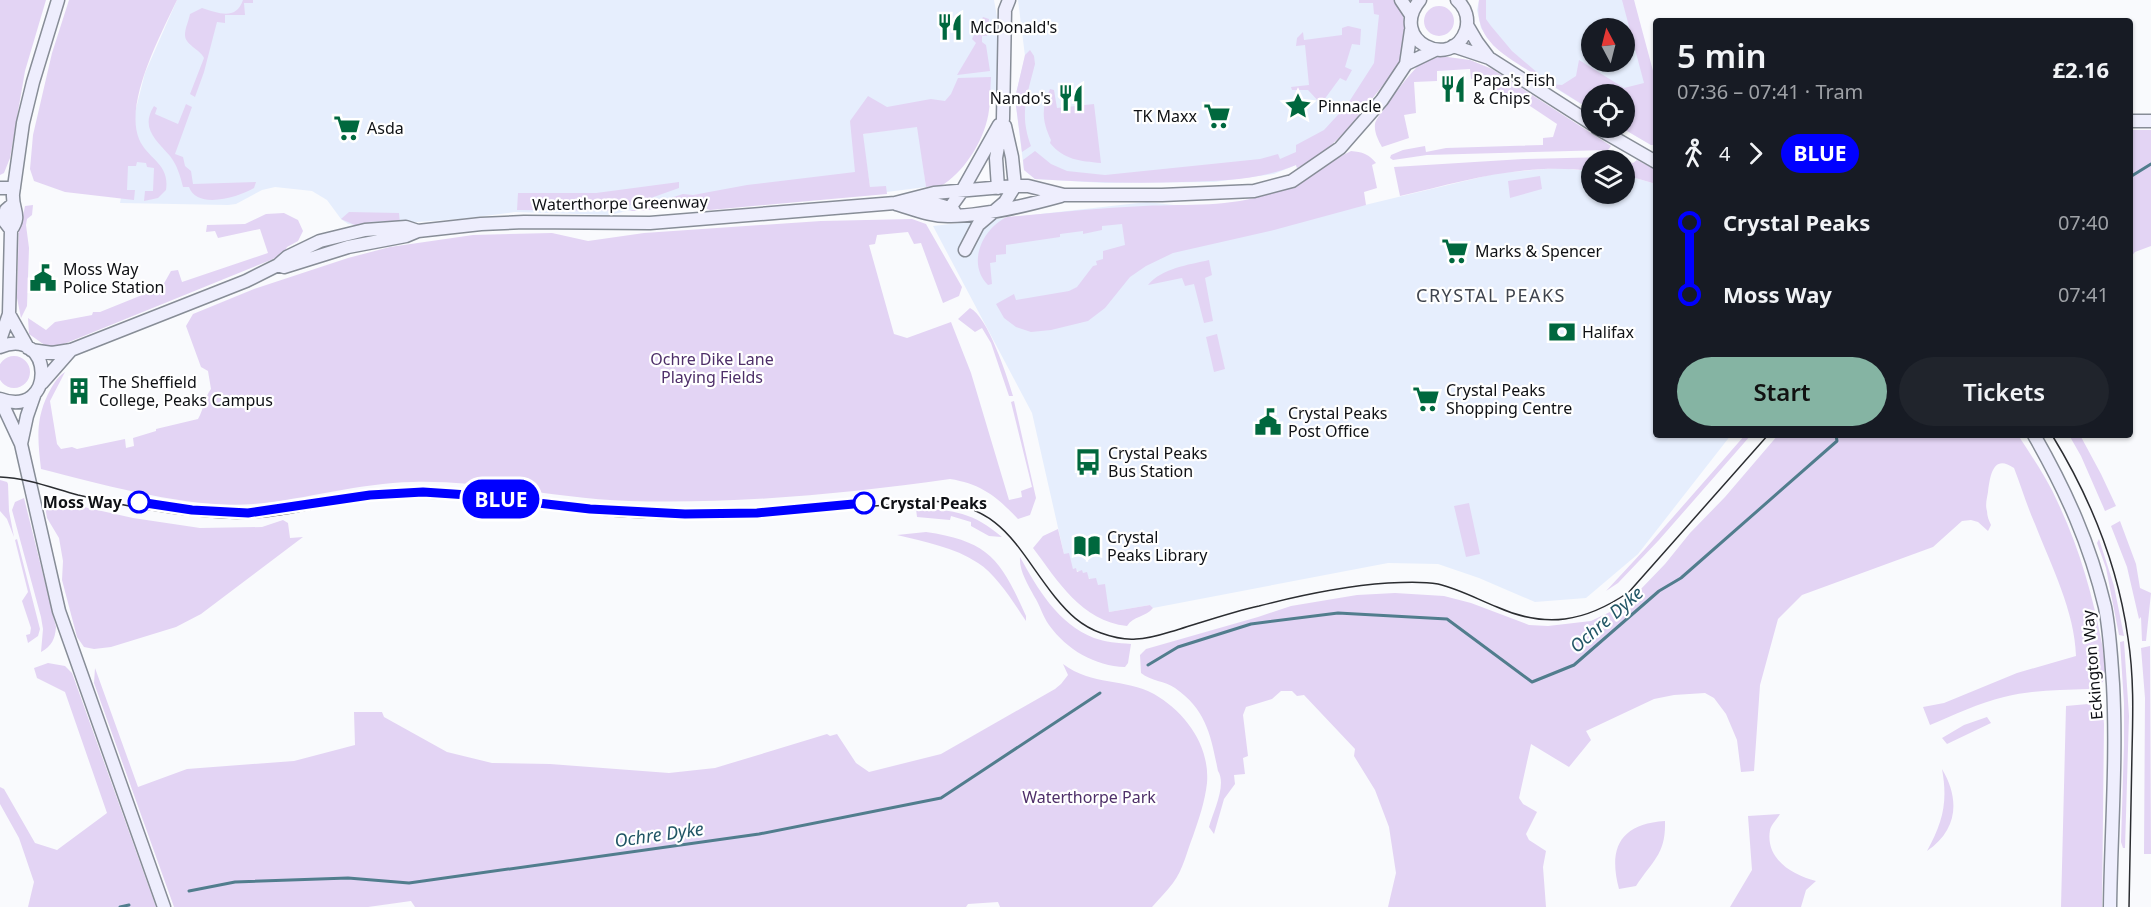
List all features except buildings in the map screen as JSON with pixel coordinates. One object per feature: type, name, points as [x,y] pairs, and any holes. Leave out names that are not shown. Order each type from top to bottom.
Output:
[{"type":"street","points":[[0,340],[9,314],[11,230],[16,223],[17,211],[13,204],[14,188],[26,113],[58,0]]},
{"type":"street","points":[[1401,0],[1411,15],[1420,0]]},
{"type":"street","points":[[1453,46],[1465,33],[1467,25],[1465,10],[1457,0]]},
{"type":"street","points":[[998,188],[996,158],[1003,119],[1004,3]]},
{"type":"street","name":"Waterthorpe Greenway","points":[[895,203],[951,213],[995,210],[1064,195],[1226,194],[1254,191],[1292,181],[1318,165],[1348,140],[1382,100],[1406,64],[1411,15]]},
{"type":"street","points":[[1467,25],[1490,58]]},
{"type":"street","points":[[1411,30],[1420,43],[1435,50]]},
{"type":"street","points":[[1406,64],[1435,50],[1453,46],[1490,58],[1581,117]]},
{"type":"street","points":[[913,199],[951,213],[1003,119]]},
{"type":"street","points":[[965,250],[978,225],[1012,191],[1012,157],[1003,119]]},
{"type":"street","points":[[2133,121],[2151,121]]},
{"type":"street","points":[[1614,138],[1653,160]]},
{"type":"street","name":"Waterthorpe Greenway","points":[[0,347],[15,344],[52,353],[71,350],[236,285],[278,265],[284,267],[328,252],[406,236],[418,231],[525,222],[650,223],[895,203],[934,193],[998,188],[1012,191],[1028,186],[1064,195]]},
{"type":"street","points":[[0,188],[14,188]]},
{"type":"street","points":[[1012,191],[1047,199]]},
{"type":"street","points":[[9,314],[43,370],[27,416],[21,444]]},
{"type":"street","name":"Waterthorpe Greenway","points":[[38,388],[71,350]]},
{"type":"street","points":[[0,399],[8,402],[23,401],[38,388]]},
{"type":"street","points":[[0,399],[21,444],[59,611],[164,907]]},
{"type":"street","name":"Eckington Way","points":[[2036,438],[2070,500],[2081,528],[2105,608],[2110,640],[2115,728],[2110,907]]},
{"type":"shaded area","points":[[177,0],[994,0],[1000,34],[997,97],[857,120],[863,172],[693,195],[610,215],[515,212],[460,219],[361,226],[348,224],[341,219],[327,200],[312,191],[275,187],[262,190],[236,204],[228,205],[120,203],[122,192],[115,191],[145,73]]},
{"type":"shaded area","points":[[1018,0],[1394,0],[1403,15],[1405,25],[1348,129],[1297,168],[1296,165],[1274,174],[1214,182],[1105,183],[1035,179],[1024,170],[1015,98],[1025,56]]},
{"type":"shaded area","points":[[1479,0],[1634,0],[1653,125],[1653,145],[1635,136],[1635,84],[1581,84],[1581,104],[1494,46],[1481,28],[1477,10]]},
{"type":"shaded area","points":[[918,126],[926,187],[871,194],[862,134]]},
{"type":"shaded area","points":[[1557,168],[1581,170],[1581,204],[1635,204],[1635,178],[1653,183],[1653,438],[1729,438],[1638,554],[1586,598],[1535,602],[1479,578],[1438,564],[1388,563],[1153,608],[1150,605],[1109,612],[1098,586],[1083,573],[1073,569],[1064,554],[1032,413],[933,226],[1147,202],[1253,214],[1365,205],[1498,173]]},
{"type":"green space","points":[[0,0],[46,0],[25,71],[10,158],[4,173],[0,175]]},
{"type":"green space","points":[[69,0],[177,0],[146,69],[136,107],[139,139],[165,174],[166,190],[158,198],[144,201],[145,191],[153,191],[154,168],[147,167],[146,163],[137,162],[136,166],[128,166],[127,190],[135,190],[134,200],[65,192],[34,181],[30,169],[33,135],[52,53]]},
{"type":"green space","points":[[243,0],[253,0],[253,3],[244,3],[245,15],[225,15],[225,23],[217,22],[195,97],[190,94],[204,58],[190,44],[185,35],[190,14],[202,8],[220,13],[231,13],[240,7]]},
{"type":"green space","points":[[1359,0],[1394,0],[1399,7],[1404,22],[1405,40],[1399,65],[1348,129],[1322,154],[1297,168],[1296,165],[1268,174],[1240,179],[1145,183],[1035,179],[1024,170],[1023,160],[1035,151],[1051,164],[1067,171],[1105,175],[1260,159],[1278,154],[1280,159],[1296,152],[1296,145],[1324,130],[1347,105],[1374,63],[1379,15],[1374,14],[1373,3],[1359,3]]},
{"type":"green space","points":[[1479,0],[1486,0],[1486,19],[1491,26],[1512,51],[1539,74],[1537,76],[1504,54],[1487,37],[1481,27]]},
{"type":"green space","points":[[1622,0],[1634,0],[1653,71],[1653,145],[1635,136],[1635,85],[1644,83],[1635,49],[1635,18],[1627,18]]},
{"type":"green space","points":[[1439,6],[1450,10],[1454,21],[1450,32],[1439,36],[1428,32],[1424,21],[1428,10]]},
{"type":"green space","points":[[983,17],[989,19],[987,36],[982,36],[982,42],[986,45],[990,71],[957,75],[976,43],[972,39]]},
{"type":"green space","points":[[1348,26],[1361,29],[1360,45],[1352,44],[1345,67],[1352,70],[1346,81],[1340,78],[1321,104],[1308,90],[1292,90],[1291,87],[1309,85],[1305,45],[1296,46],[1297,38],[1303,32],[1304,40],[1342,35],[1342,28]]},
{"type":"green space","points":[[1030,50],[1035,64],[1027,96],[1025,124],[1031,146],[1022,152],[1015,98],[1025,55]]},
{"type":"green space","points":[[1440,56],[1470,60],[1492,69],[1581,127],[1581,138],[1599,138],[1611,146],[1608,150],[1427,155],[1393,160],[1390,158],[1391,155],[1425,146],[1426,152],[1446,148],[1543,145],[1543,138],[1553,137],[1557,124],[1512,94],[1492,95],[1490,78],[1471,79],[1470,69],[1437,71],[1437,81],[1414,82],[1416,113],[1404,115],[1409,138],[1382,147],[1375,127],[1377,119],[1418,66]]},
{"type":"green space","points":[[1579,60],[1581,72],[1598,72],[1618,84],[1581,84],[1581,104],[1550,84],[1562,85],[1576,76]]},
{"type":"green space","points":[[991,77],[989,110],[980,141],[968,161],[942,185],[926,187],[917,127],[863,134],[870,187],[886,186],[887,194],[710,210],[680,206],[629,211],[683,194],[693,195],[747,185],[855,172],[850,121],[868,96],[887,107],[931,99],[945,101],[958,78]]},
{"type":"green space","points":[[1050,89],[1054,90],[1057,108],[1094,104],[1101,163],[1067,156],[1050,143],[1044,114],[1045,102]]},
{"type":"green space","points":[[186,104],[192,107],[175,154],[183,157],[185,166],[191,171],[193,184],[256,182],[254,188],[229,198],[209,200],[193,194],[189,187],[183,187],[175,163],[151,133],[149,121],[154,106],[157,108],[155,114],[178,124]]},
{"type":"green space","points":[[2133,130],[2151,130],[2151,246],[2133,254]]},
{"type":"green space","points":[[1351,151],[1365,154],[1376,163],[1372,165],[1377,188],[1364,192],[1366,205],[1274,230],[1173,253],[1146,266],[1130,277],[1105,308],[1088,321],[1051,330],[1031,332],[1016,327],[1004,318],[996,304],[1014,294],[1016,300],[1069,291],[1077,287],[1093,266],[1097,265],[1096,261],[1103,259],[1103,251],[1125,245],[1122,224],[1102,226],[1102,230],[1083,234],[1083,231],[1060,234],[1060,237],[1006,245],[1006,254],[996,255],[996,262],[990,263],[992,284],[988,285],[978,267],[980,247],[985,238],[998,222],[1007,217],[1245,200],[1289,187]]},
{"type":"green space","points":[[1581,158],[1581,170],[1542,169],[1495,174],[1400,196],[1394,167]]},
{"type":"green space","points":[[1637,160],[1653,168],[1653,183],[1635,178],[1635,162]]},
{"type":"green space","points":[[1540,176],[1542,189],[1510,198],[1508,181]]},
{"type":"green space","points":[[679,182],[679,188],[614,211],[517,210],[518,193],[596,193]]},
{"type":"green space","points":[[33,205],[32,215],[27,219],[26,225],[29,248],[27,306],[21,318],[17,298],[19,221],[22,221],[25,206]]},
{"type":"green space","points":[[349,212],[399,213],[400,224],[389,224],[384,221],[357,226],[341,219]]},
{"type":"green space","points":[[284,213],[298,220],[303,231],[298,241],[287,247],[283,255],[59,346],[46,346],[29,334],[28,318],[46,330],[55,322],[92,315],[93,312],[100,312],[162,287],[171,271],[178,270],[182,282],[268,253],[260,229],[218,238],[215,231],[206,232],[207,225],[245,224],[266,214]]},
{"type":"green space","name":"Ochre Dike Lane Playing Fields","points":[[912,219],[926,224],[962,287],[959,296],[943,303],[921,243],[914,244],[908,232],[877,235],[875,244],[869,245],[894,334],[907,338],[951,322],[971,373],[1009,500],[1022,497],[1021,491],[1032,487],[1011,402],[1014,401],[1036,498],[1030,515],[1018,519],[1003,504],[980,488],[950,479],[790,497],[669,502],[602,500],[467,484],[413,482],[373,485],[274,502],[229,505],[147,494],[41,469],[38,440],[41,413],[53,385],[65,372],[50,401],[57,444],[61,449],[72,447],[77,449],[125,439],[126,448],[134,446],[133,438],[156,431],[156,429],[198,419],[200,415],[211,389],[208,371],[201,367],[186,326],[193,314],[254,289],[348,258],[390,247],[473,235],[552,233],[588,241],[644,233],[821,221]]},
{"type":"green space","points":[[1209,260],[1212,275],[1205,278],[1213,321],[1204,323],[1194,284],[1185,286],[1182,278],[1148,285],[1168,271]]},
{"type":"green space","points":[[970,308],[977,314],[990,335],[1013,396],[1009,396],[991,343],[982,328],[975,332],[958,319]]},
{"type":"green space","points":[[1217,334],[1225,369],[1214,372],[1206,337]]},
{"type":"green space","points":[[8,357],[20,357],[29,366],[29,378],[20,387],[8,387],[-1,378],[-1,366]]},
{"type":"green space","points":[[1742,438],[1748,438],[1659,540],[1618,583],[1606,591]]},
{"type":"green space","points":[[1775,438],[2020,438],[2054,494],[2079,554],[2102,644],[2106,669],[2103,682],[2088,689],[2056,690],[2004,697],[1930,725],[1923,707],[1944,703],[2017,673],[2076,656],[2075,639],[2067,606],[2055,572],[2014,468],[2001,463],[1994,468],[1990,479],[1986,504],[1991,525],[1988,531],[1978,522],[1962,521],[1933,547],[1802,595],[1778,619],[1760,685],[1754,771],[1741,772],[1737,740],[1726,714],[1714,698],[1705,693],[1654,699],[1586,731],[1591,740],[1569,767],[1531,744],[1519,798],[1523,804],[1537,812],[1526,834],[1529,840],[1546,851],[1543,867],[1546,907],[1388,907],[1396,873],[1389,827],[1375,790],[1354,756],[1355,749],[1304,695],[1297,696],[1292,691],[1281,691],[1272,699],[1246,707],[1243,715],[1248,756],[1243,758],[1245,774],[1234,775],[1235,784],[1224,799],[1214,834],[1209,827],[1221,784],[1210,736],[1201,715],[1186,696],[1175,688],[1141,673],[1140,655],[1146,649],[1291,606],[1357,595],[1395,593],[1444,596],[1471,603],[1529,625],[1548,626],[1591,621],[1612,611],[1639,591]]},
{"type":"green space","points":[[2071,438],[2082,438],[2116,506],[2105,511]]},
{"type":"green space","points":[[0,480],[8,484],[9,511],[14,537],[7,519],[0,511]]},
{"type":"green space","points":[[24,498],[56,627],[52,642],[41,652],[43,629],[41,617],[12,510],[15,502]]},
{"type":"green space","points":[[44,500],[133,518],[200,528],[262,527],[283,520],[288,523],[290,538],[303,537],[201,614],[176,627],[111,647],[94,649],[84,647],[77,637],[62,580],[63,561],[59,538],[47,518]]},
{"type":"green space","points":[[1469,503],[1480,554],[1466,557],[1454,506]]},
{"type":"green space","points":[[916,509],[962,514],[982,522],[1002,537],[989,536],[971,526],[971,522],[951,516],[950,520],[917,517]]},
{"type":"green space","points":[[2120,521],[2136,564],[2140,588],[2151,593],[2146,641],[2142,641],[2141,617],[2139,619],[2127,567],[2111,526]]},
{"type":"green space","points":[[1058,529],[1064,554],[1069,553],[1073,569],[1076,568],[1077,572],[1082,570],[1083,573],[1087,572],[1089,579],[1096,578],[1098,585],[1105,584],[1109,612],[1150,605],[1153,608],[1127,626],[1111,623],[1084,608],[1072,598],[1033,548],[1043,536]]},
{"type":"green space","points":[[926,532],[965,541],[990,556],[1009,581],[1026,616],[1026,621],[998,581],[969,557],[949,549],[897,535]]},
{"type":"green space","points":[[17,539],[40,629],[38,636],[28,643],[26,635],[30,634],[31,628],[22,601],[28,592],[15,540]]},
{"type":"green space","points":[[2099,539],[2114,586],[2124,636],[2119,635],[2106,568],[2097,543]]},
{"type":"green space","points":[[1020,557],[1041,593],[1070,624],[1094,638],[1131,644],[1128,663],[1125,667],[1103,664],[1082,655],[1056,634],[1047,622],[1024,577]]},
{"type":"green space","points":[[2124,641],[2129,716],[2125,848],[2123,848],[2121,842],[2124,703],[2120,642]]},
{"type":"green space","points":[[2150,646],[2151,854],[2144,854],[2145,698],[2141,648]]},
{"type":"green space","points":[[48,663],[65,666],[72,673],[156,907],[28,907],[34,882],[19,838],[0,804],[0,787],[4,789],[35,843],[57,850],[107,813],[65,692],[37,678],[34,668]]},
{"type":"green space","name":"Waterthorpe Park","points":[[1063,664],[1085,676],[1132,686],[1154,694],[1176,710],[1200,743],[1207,769],[1207,783],[1201,810],[1180,872],[1152,907],[1000,907],[998,902],[968,904],[966,907],[415,907],[411,901],[368,907],[174,907],[94,683],[95,668],[138,787],[187,769],[294,761],[355,745],[354,712],[382,712],[384,717],[447,752],[492,763],[550,764],[669,773],[715,768],[827,734],[830,736],[837,734],[856,763],[869,772],[941,754],[1055,689],[1068,675]]},
{"type":"green space","points":[[2088,704],[2096,706],[2103,712],[2104,724],[2102,907],[2061,907],[2066,706]]},
{"type":"green space","points":[[1987,717],[1991,723],[1947,744],[1942,738],[1964,725]]},
{"type":"green space","points":[[1942,769],[1952,792],[1953,813],[1945,834],[1927,851],[1943,812]]},
{"type":"green space","points":[[1780,814],[1770,830],[1772,849],[1776,857],[1798,875],[1816,881],[1806,890],[1801,907],[1730,907],[1752,870],[1748,816]]},
{"type":"green space","points":[[1665,821],[1661,849],[1653,863],[1636,886],[1619,889],[1615,862],[1621,841],[1637,827]]},
{"type":"waterway","name":"Ochre Dyke","points":[[2133,175],[2151,164]]},
{"type":"waterway","name":"Ochre Dyke","points":[[1148,665],[1178,647],[1251,624],[1338,613],[1447,619],[1532,682],[1574,665],[1659,591],[1681,578],[1837,441],[1836,438]]},
{"type":"waterway","name":"Ochre Dyke","points":[[189,891],[235,882],[348,878],[409,883],[759,834],[941,798],[1100,693]]},
{"type":"waterway","name":"Ochre Dyke","points":[[120,907],[129,905]]},
{"type":"tram line","points":[[0,477],[30,481],[78,495],[150,510],[238,519],[284,514],[344,503],[406,498],[473,501],[617,517],[682,519],[754,516],[933,501],[977,511],[993,521],[1018,546],[1055,597],[1075,618],[1101,633],[1132,639],[1158,636],[1239,611],[1307,595],[1356,586],[1394,583],[1438,584],[1461,591],[1515,614],[1532,618],[1549,620],[1581,616],[1629,592],[1765,438]]},
{"type":"tram line","points":[[2054,438],[2090,507],[2110,558],[2128,638],[2133,709],[2129,907]]},
{"type":"tram line","name":"BLUE","points":[[139,502],[220,513],[248,513],[370,495],[423,492],[634,513],[685,514],[757,513],[864,503]]},
{"type":"place","name":"McDonald's","points":[[950,27]]},
{"type":"place","name":"Papa's Fish & Chips","points":[[1453,89]]},
{"type":"place","name":"Nando's","points":[[1071,98]]},
{"type":"place","name":"Pinnacle","points":[[1298,106]]},
{"type":"place","name":"TK Maxx","points":[[1217,116]]},
{"type":"place","name":"Asda","points":[[347,128]]},
{"type":"place","name":"Marks & Spencer","points":[[1455,251]]},
{"type":"place","name":"Moss Way Police Station","points":[[43,278]]},
{"type":"place","name":"Halifax","points":[[1562,332]]},
{"type":"place","name":"The Sheffield College, Peaks Campus","points":[[79,391]]},
{"type":"place","name":"Crystal Peaks Shopping Centre","points":[[1426,399]]},
{"type":"place","name":"Crystal Peaks Post Office","points":[[1268,422]]},
{"type":"place","name":"Crystal Peaks Bus Station","points":[[1088,462]]},
{"type":"place","name":"Moss Way","points":[[139,502]]},
{"type":"place","name":"Crystal Peaks","points":[[864,503]]},
{"type":"place","name":"Crystal Peaks Library","points":[[1087,546]]},
{"type":"district","name":"CRYSTAL PEAKS","points":[[1491,295]]}]
